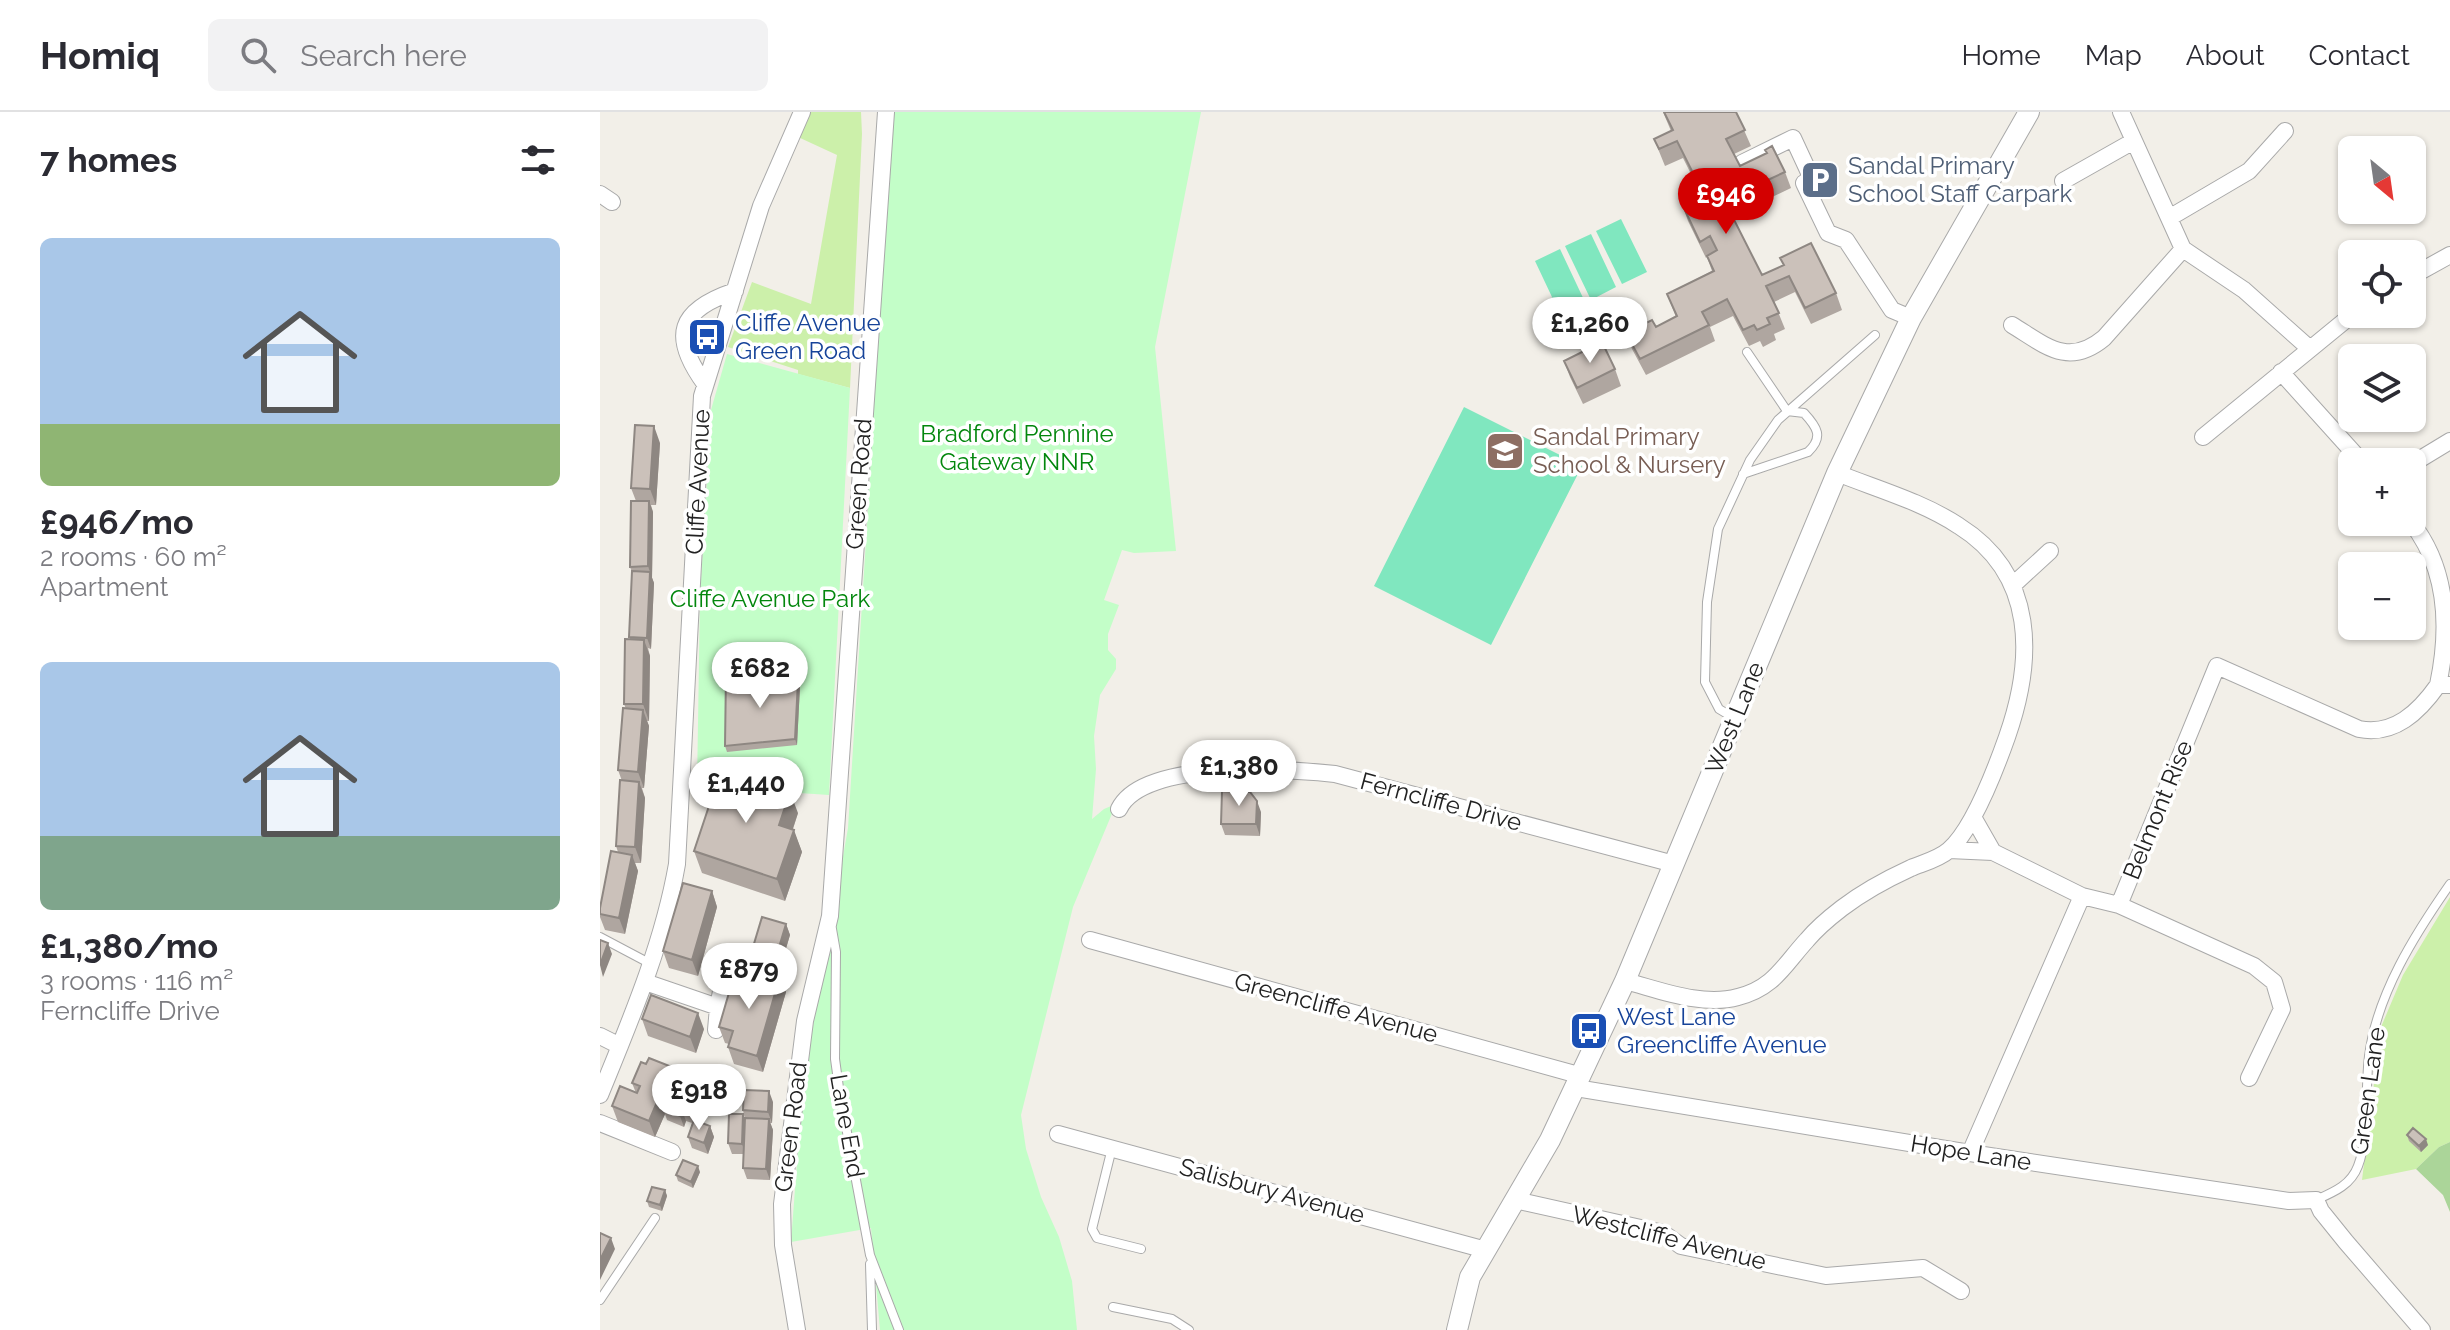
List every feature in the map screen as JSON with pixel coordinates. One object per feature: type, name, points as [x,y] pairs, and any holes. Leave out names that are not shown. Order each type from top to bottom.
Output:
[{"type":"street","name":"Cliffe Avenue","points":[[600,1095],[651,964],[669,909],[677,864],[702,396],[761,206],[802,112]]},
{"type":"street","name":"Green Road","points":[[797,1330],[785,1262],[782,1204],[803,1038],[830,916],[886,112]]},
{"type":"street","name":"West Lane","points":[[1457,1330],[1470,1277],[1579,1082],[1625,981],[1837,473],[1911,318],[2029,112]]},
{"type":"street","points":[[2121,112],[2183,249],[2244,290],[2309,348]]},
{"type":"street","points":[[2169,218],[2249,171],[2285,131]]},
{"type":"street","points":[[1742,163],[1793,138],[1812,179],[1804,183],[1828,233],[1846,240],[1892,310],[1911,318]]},
{"type":"street","points":[[2063,181],[2132,142]]},
{"type":"street","points":[[2012,325],[2052,349],[2065,353],[2079,353],[2092,348],[2183,249]]},
{"type":"street","points":[[2426,268],[2450,255]]},
{"type":"street","points":[[705,384],[687,355],[683,339],[689,317],[701,304],[735,291]]},
{"type":"street","points":[[2203,437],[2338,326]]},
{"type":"street","points":[[2281,372],[2349,448]]},
{"type":"street","points":[[2426,456],[2450,441]]},
{"type":"street","points":[[1837,473],[1960,526],[1996,560],[2013,585],[2022,611],[2025,635],[2021,690],[2002,752],[1973,817],[1949,850]]},
{"type":"street","points":[[2420,536],[2436,563],[2444,597],[2444,685]]},
{"type":"street","points":[[2013,585],[2050,551]]},
{"type":"street","name":"Belmont Rise","points":[[1993,852],[2082,896],[2119,905],[2217,666],[2371,732],[2396,726],[2409,718],[2444,685]]},
{"type":"street","name":"Ferncliffe Drive","points":[[1119,809],[1123,800],[1134,791],[1174,778],[1236,769],[1335,774],[1674,864]]},
{"type":"street","points":[[1973,817],[1993,852]]},
{"type":"street","points":[[1625,981],[1709,1000],[1749,993],[1776,979],[1821,925],[1856,898],[1949,850],[1993,852]]},
{"type":"street","points":[[1970,1153],[2082,896]]},
{"type":"street","points":[[2119,905],[2254,966],[2274,982],[2282,1009],[2249,1078]]},
{"type":"street","name":"Greencliffe Avenue","points":[[1090,940],[1579,1082]]},
{"type":"street","points":[[716,1030],[723,981]]},
{"type":"street","points":[[645,982],[718,1007]]},
{"type":"street","points":[[600,1036],[620,1046]]},
{"type":"street","name":"Hope Lane","points":[[1579,1082],[1970,1153],[2289,1201],[2316,1200]]},
{"type":"street","points":[[600,1123],[672,1152]]},
{"type":"street","name":"Salisbury Avenue","points":[[1058,1134],[1486,1250]]},
{"type":"street","name":"Westcliffe Avenue","points":[[1515,1200],[1663,1233],[1681,1246],[1826,1276],[1923,1268],[1961,1291]]},
{"type":"street","points":[[2316,1200],[2346,1242],[2422,1330]]},
{"type":"lane","points":[[1734,719],[1719,709],[1705,682],[1707,602],[1718,529],[1759,446],[1787,411],[1875,335]]},
{"type":"lane","points":[[1743,474],[1773,462],[1799,457],[1816,444],[1819,433],[1804,413],[1787,411],[1747,352]]},
{"type":"lane","name":"Green Lane","points":[[2316,1200],[2345,1185],[2357,1168],[2362,1151],[2368,1060],[2377,1019],[2405,957],[2450,884]]},
{"type":"lane","name":"Lane End","points":[[830,916],[836,952],[835,1059],[870,1255],[899,1330]]},
{"type":"lane","points":[[600,937],[651,964]]},
{"type":"lane","points":[[1112,1147],[1092,1229],[1097,1238],[1141,1249]]},
{"type":"lane","points":[[600,1300],[655,1218]]},
{"type":"lane","points":[[870,1255],[872,1330]]},
{"type":"lane","points":[[1113,1307],[1172,1319],[1189,1330]]},
{"type":"green space","points":[[808,112],[861,112],[850,388],[798,374],[798,370],[728,347],[752,282],[811,304],[837,155],[798,137]]},
{"type":"green space","name":"Bradford Pennine Gateway NNR","points":[[891,112],[1201,112],[1155,347],[1176,551],[1134,553],[1122,550],[1104,600],[1119,605],[1108,634],[1108,650],[1116,659],[1116,669],[1100,695],[1094,736],[1096,769],[1092,819],[1116,804],[1073,907],[1021,1115],[1026,1149],[1072,1281],[1077,1330],[880,1330],[871,1228],[791,1242],[803,1083],[848,828],[870,476],[877,265]]},
{"type":"green space","points":[[1621,219],[1647,272],[1622,284],[1596,231]]},
{"type":"green space","points":[[1591,234],[1616,287],[1591,300],[1565,246]]},
{"type":"green space","points":[[1560,249],[1585,302],[1560,314],[1535,261]]},
{"type":"green space","name":"Cliffe Avenue Park","points":[[727,354],[850,388],[829,795],[697,786],[700,598],[711,410]]},
{"type":"green space","points":[[1464,407],[1582,466],[1491,645],[1374,586]]},
{"type":"green space","points":[[2450,897],[2450,1142],[2439,1147],[2416,1169],[2362,1180],[2381,1027],[2403,975]]},
{"type":"green space","points":[[2450,1142],[2450,1212],[2443,1195],[2416,1169],[2439,1147]]},
{"type":"building","points":[[1664,112],[1736,112],[1745,130],[1726,139],[1740,166],[1767,153],[1765,150],[1772,146],[1785,172],[1724,200],[1762,275],[1784,265],[1780,258],[1811,243],[1836,293],[1805,308],[1789,276],[1766,286],[1779,313],[1767,318],[1770,324],[1757,330],[1754,325],[1743,330],[1727,299],[1702,312],[1709,325],[1640,359],[1626,333],[1652,320],[1656,327],[1677,316],[1667,294],[1714,271],[1707,256],[1717,250],[1710,236],[1700,242],[1682,204],[1695,198],[1691,189],[1699,185],[1677,141],[1659,149],[1654,139],[1673,130]]},
{"type":"building","points":[[1602,342],[1615,369],[1577,388],[1564,361]]},
{"type":"building","points":[[635,425],[654,426],[650,489],[631,488]]},
{"type":"building","points":[[631,501],[649,501],[648,566],[630,567]]},
{"type":"building","points":[[632,571],[650,572],[647,638],[629,637]]},
{"type":"building","points":[[625,639],[644,640],[643,704],[624,704]]},
{"type":"building","points":[[726,673],[798,681],[795,739],[725,746]]},
{"type":"building","points":[[623,708],[643,710],[638,772],[618,770]]},
{"type":"building","points":[[730,771],[790,792],[779,825],[794,830],[777,879],[694,851],[719,776],[728,779]]},
{"type":"building","points":[[620,780],[639,782],[635,847],[616,846]]},
{"type":"building","points":[[1222,791],[1250,792],[1257,801],[1256,824],[1221,824]]},
{"type":"building","points":[[611,851],[632,855],[619,918],[600,914]]},
{"type":"building","points":[[683,883],[712,891],[692,960],[663,951]]},
{"type":"building","points":[[762,917],[786,924],[774,964],[750,957]]},
{"type":"building","points":[[600,940],[608,943],[600,965]]},
{"type":"building","points":[[755,969],[780,976],[757,1056],[728,1047],[733,1031],[719,1027],[733,979],[751,984]]},
{"type":"building","points":[[651,995],[698,1013],[690,1037],[642,1019]]},
{"type":"building","points":[[649,1058],[672,1067],[649,1121],[612,1106],[620,1086],[637,1093],[640,1086],[632,1083],[641,1062],[646,1064]]},
{"type":"building","points":[[671,1089],[699,1101],[694,1114],[682,1110],[680,1116],[663,1109]]},
{"type":"building","points":[[744,1090],[769,1091],[768,1112],[743,1110]]},
{"type":"building","points":[[729,1114],[743,1114],[742,1144],[728,1143]]},
{"type":"building","points":[[745,1118],[769,1119],[766,1169],[743,1168]]},
{"type":"building","points":[[694,1120],[710,1126],[704,1143],[688,1137]]},
{"type":"building","points":[[2413,1128],[2426,1139],[2419,1146],[2407,1135]]},
{"type":"building","points":[[683,1160],[698,1166],[691,1182],[676,1175]]},
{"type":"building","points":[[652,1187],[665,1190],[660,1205],[647,1201]]},
{"type":"building","points":[[600,1233],[611,1238],[600,1260]]},
{"type":"place","name":"Sandal Primary School Staff Carpark","points":[[1820,180]]},
{"type":"place","name":"Cliffe Avenue Green Road","points":[[707,337]]},
{"type":"place","name":"Sandal Primary School & Nursery","points":[[1505,451]]},
{"type":"place","name":"West Lane Greencliffe Avenue","points":[[1589,1031]]}]
